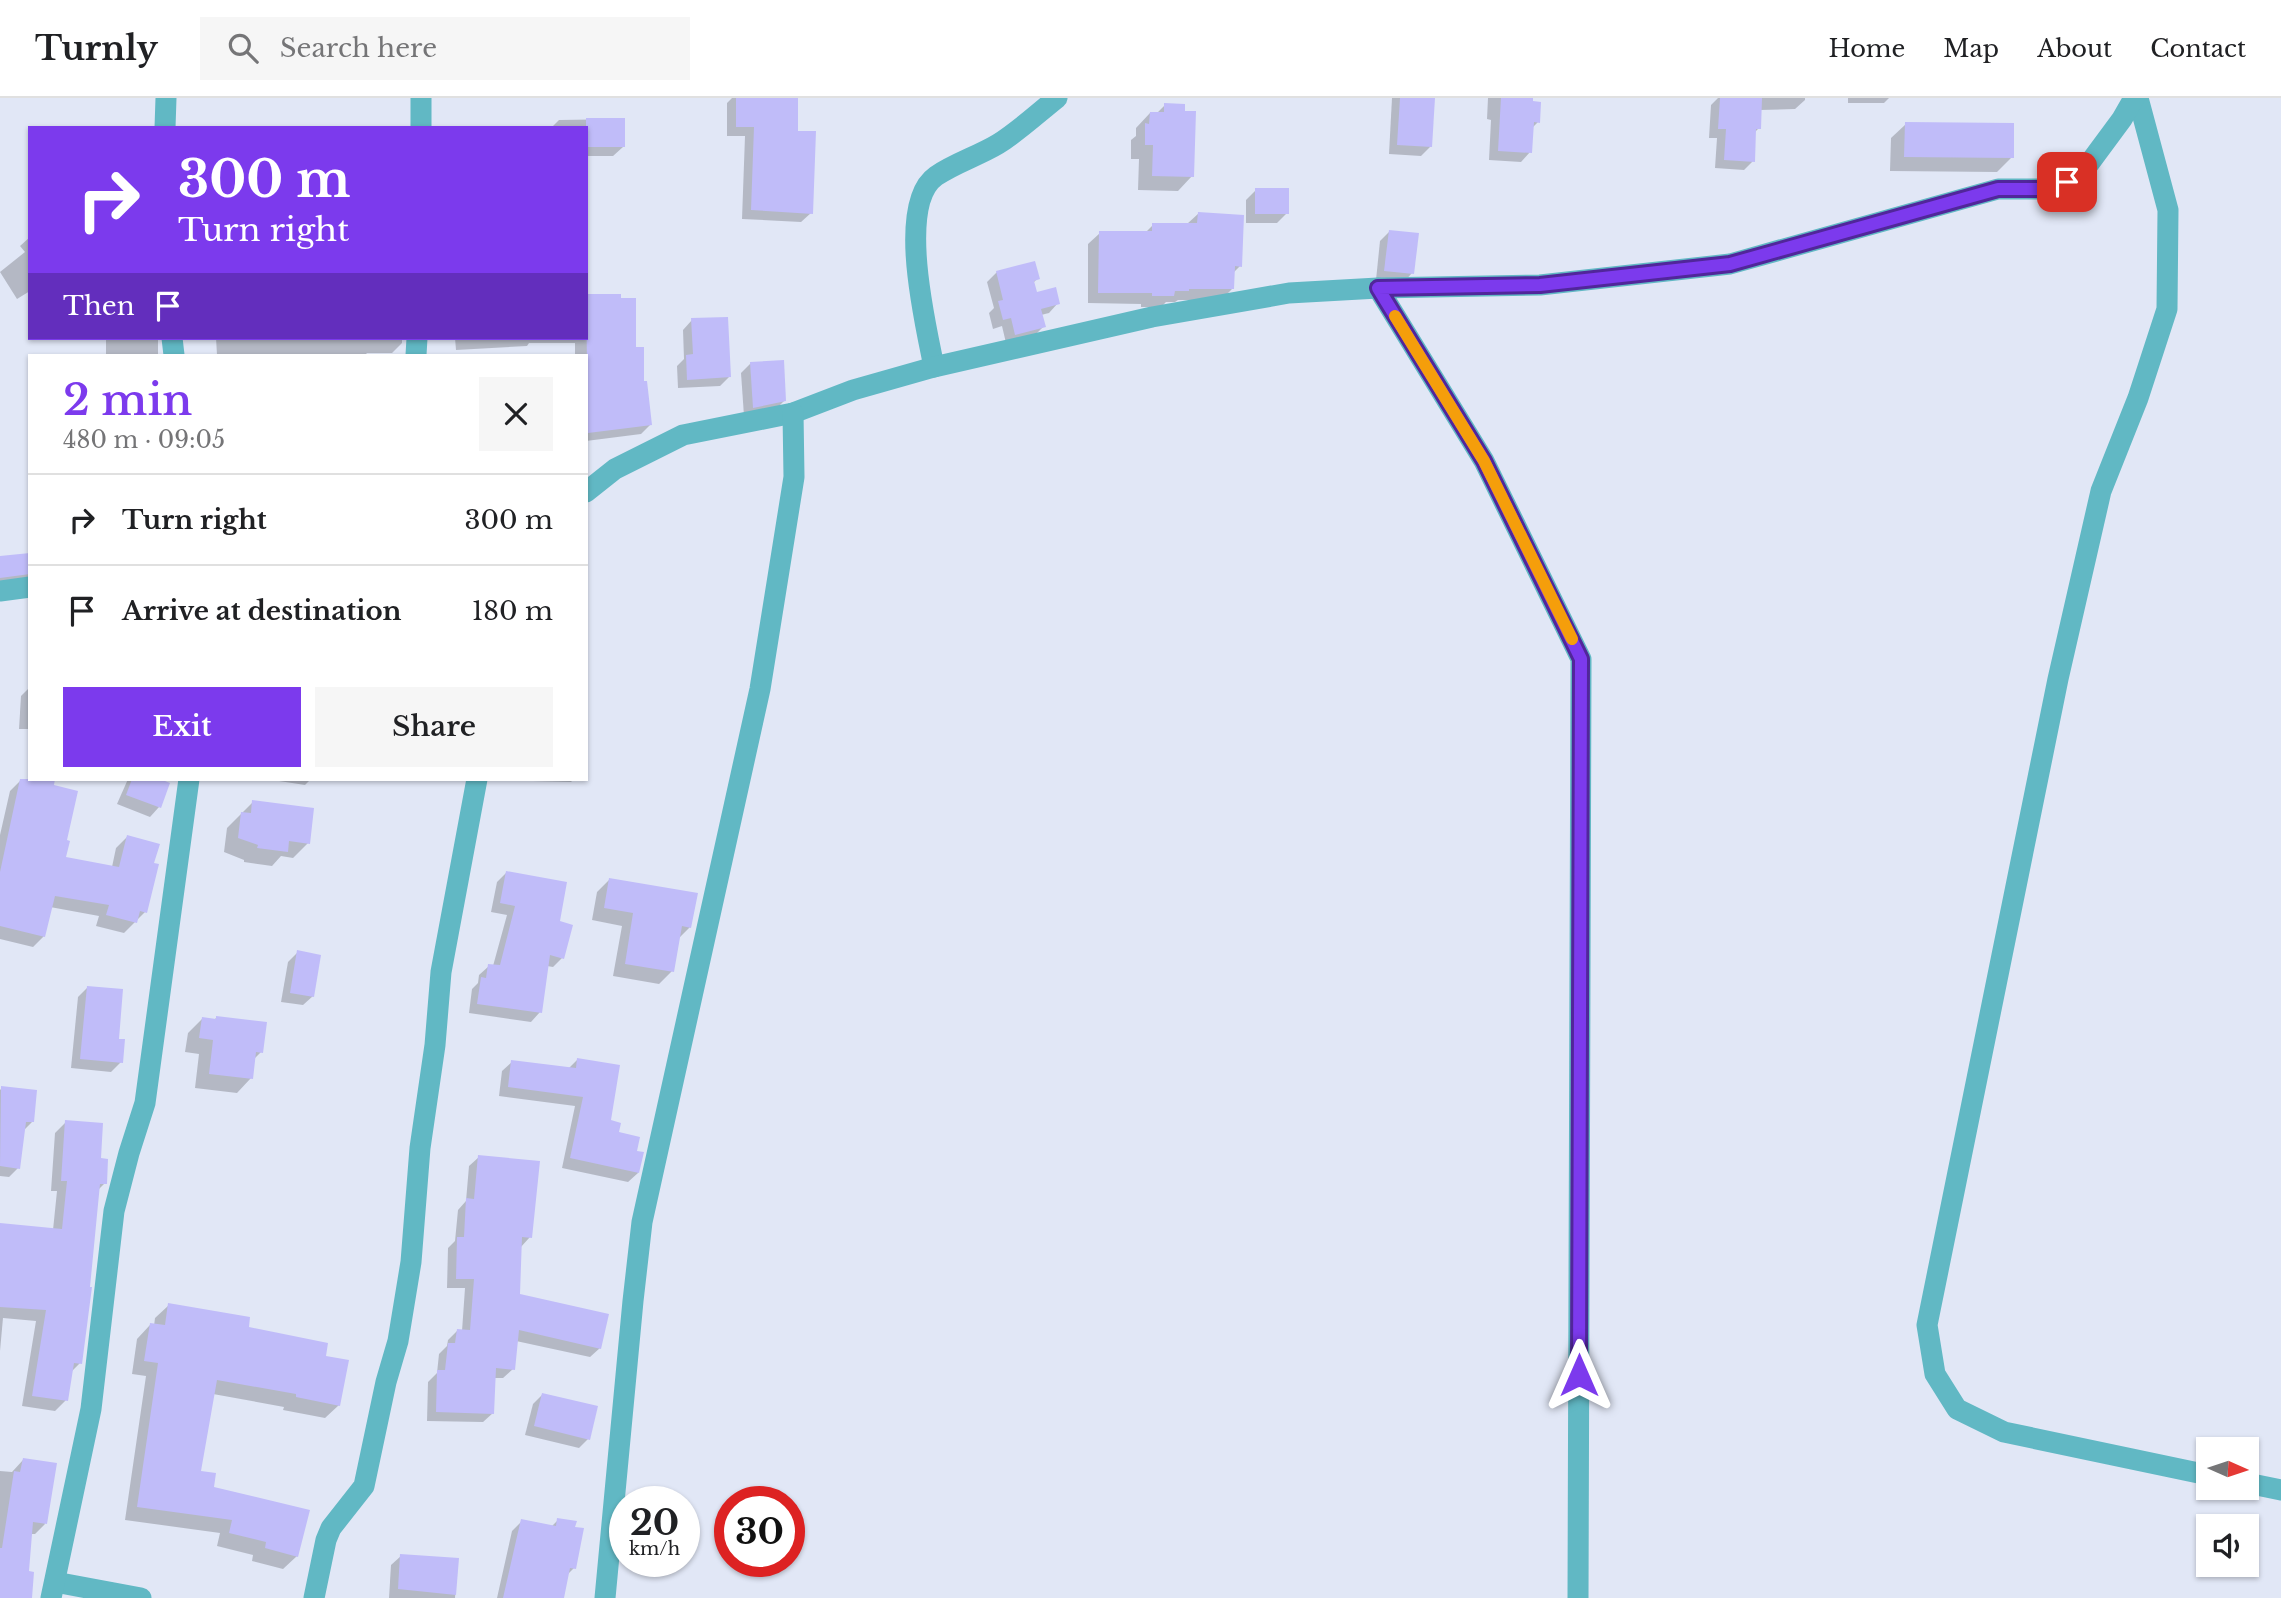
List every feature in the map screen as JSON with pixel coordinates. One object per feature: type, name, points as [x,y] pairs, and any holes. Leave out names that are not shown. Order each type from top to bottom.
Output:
[{"type":"street","points":[[165,126],[166,98]]},
{"type":"street","points":[[421,98],[421,126]]},
{"type":"street","points":[[934,367],[915,256],[918,210],[926,188],[935,177],[999,144],[1057,98]]},
{"type":"street","points":[[588,490],[615,469],[683,435],[793,413],[853,390],[934,367],[1152,317],[1275,295],[1378,288],[1540,285],[1730,264],[1998,189],[2046,189],[2067,182],[2088,164],[2136,98]]},
{"type":"street","points":[[2136,98],[2168,210],[2167,309],[2138,398],[2101,491],[2058,680],[1927,1325],[1935,1374],[1957,1409],[2004,1433],[2196,1473]]},
{"type":"street","points":[[1378,288],[1484,461],[1581,659],[1578,1598]]},
{"type":"street","points":[[606,1598],[642,1222],[760,689],[794,477],[793,413]]},
{"type":"street","points":[[0,591],[28,587]]},
{"type":"street","points":[[141,1598],[53,1590],[91,1409],[114,1211],[145,1103],[189,781]]},
{"type":"street","points":[[314,1598],[331,1528],[364,1486],[386,1382],[398,1341],[411,1262],[420,1148],[435,1045],[441,972],[477,781]]},
{"type":"street","points":[[2259,1485],[2281,1490]]},
{"type":"building","points":[[736,98],[798,98],[798,131],[816,131],[813,214],[751,210],[754,127],[736,127]]},
{"type":"building","points":[[1400,98],[1435,98],[1432,147],[1397,145]]},
{"type":"building","points":[[1501,98],[1533,98],[1533,101],[1541,102],[1540,123],[1534,122],[1532,153],[1498,151]]},
{"type":"building","points":[[1720,98],[1762,98],[1761,129],[1756,129],[1755,162],[1724,160],[1726,129],[1718,129]]},
{"type":"building","points":[[1164,103],[1185,104],[1185,111],[1196,111],[1194,177],[1152,176],[1153,145],[1145,145],[1145,123],[1149,124],[1150,112],[1164,112]]},
{"type":"building","points":[[586,118],[625,118],[625,147],[588,147]]},
{"type":"building","points":[[1905,122],[2014,123],[2014,158],[1904,157]]},
{"type":"building","points":[[1255,188],[1289,188],[1289,214],[1255,214]]},
{"type":"building","points":[[1198,212],[1244,215],[1242,267],[1235,266],[1234,289],[1189,289],[1175,291],[1174,296],[1152,296],[1152,293],[1098,293],[1099,231],[1152,231],[1152,223],[1197,223]]},
{"type":"building","points":[[1389,230],[1419,233],[1414,274],[1384,271]]},
{"type":"building","points":[[1035,261],[1040,279],[1034,281],[1037,292],[1056,287],[1060,304],[1041,309],[1046,327],[1015,335],[1011,318],[1003,320],[998,301],[1003,300],[996,271]]},
{"type":"building","points":[[588,294],[621,294],[621,298],[636,298],[636,347],[644,347],[644,381],[647,381],[652,425],[588,433]]},
{"type":"building","points":[[728,317],[731,377],[687,380],[686,355],[693,354],[691,318]]},
{"type":"building","points":[[784,360],[786,401],[753,408],[750,362]]},
{"type":"building","points":[[28,553],[28,574],[0,578],[0,556]]},
{"type":"building","points":[[20,779],[55,781],[54,785],[78,791],[66,857],[119,867],[127,835],[160,844],[154,863],[159,864],[147,913],[140,911],[137,923],[106,915],[109,905],[55,896],[45,937],[0,926],[0,872]]},
{"type":"building","points":[[131,781],[170,783],[161,808],[126,795]]},
{"type":"building","points":[[252,800],[314,808],[310,844],[289,841],[288,852],[257,848],[258,845],[238,838],[241,812],[251,813]]},
{"type":"building","points":[[506,871],[567,882],[560,921],[573,925],[564,959],[550,955],[542,1013],[477,1004],[481,977],[486,978],[488,964],[500,965],[515,906],[500,903]]},
{"type":"building","points":[[609,878],[698,893],[691,928],[682,926],[674,972],[625,964],[633,913],[604,908]]},
{"type":"building","points":[[297,950],[321,955],[314,997],[290,993]]},
{"type":"building","points":[[87,986],[123,989],[119,1039],[125,1039],[123,1063],[80,1059]]},
{"type":"building","points":[[216,1016],[267,1022],[263,1053],[256,1052],[253,1079],[209,1074],[213,1040],[199,1038],[202,1017],[216,1019]]},
{"type":"building","points":[[577,1058],[620,1065],[611,1120],[621,1123],[619,1132],[640,1137],[637,1151],[644,1152],[639,1173],[570,1158],[583,1097],[508,1087],[511,1060],[576,1068]]},
{"type":"building","points":[[1,1086],[37,1090],[34,1122],[26,1122],[20,1169],[0,1166]]},
{"type":"building","points":[[65,1120],[103,1123],[101,1158],[108,1159],[107,1184],[100,1184],[92,1287],[82,1364],[74,1363],[68,1401],[32,1396],[46,1310],[0,1307],[0,1223],[62,1229],[67,1181],[61,1181]]},
{"type":"building","points":[[478,1155],[540,1161],[532,1238],[522,1237],[520,1294],[609,1314],[601,1349],[519,1330],[515,1370],[496,1368],[494,1414],[436,1412],[437,1370],[445,1370],[448,1343],[455,1343],[457,1329],[470,1330],[474,1279],[456,1279],[457,1237],[464,1237],[466,1198],[474,1199]]},
{"type":"building","points":[[168,1303],[250,1317],[249,1327],[328,1343],[326,1356],[349,1360],[340,1406],[296,1397],[296,1394],[217,1380],[201,1471],[216,1473],[214,1487],[310,1510],[298,1557],[265,1548],[266,1542],[229,1533],[232,1520],[137,1507],[158,1363],[144,1361],[150,1323],[165,1325]]},
{"type":"building","points":[[542,1393],[598,1406],[590,1440],[534,1426]]},
{"type":"building","points":[[23,1458],[57,1463],[47,1524],[33,1522],[29,1571],[34,1572],[32,1598],[0,1598],[0,1548],[14,1471],[20,1472]]},
{"type":"building","points":[[557,1518],[577,1521],[575,1527],[584,1528],[576,1569],[570,1568],[564,1598],[503,1598],[521,1519],[556,1526]]},
{"type":"building","points":[[400,1554],[459,1558],[456,1595],[398,1589]]},
{"type":"slow traffic","points":[[1395,316],[1484,461],[1572,639]]},
{"type":"route","points":[[1579,1375],[1581,659],[1484,461],[1378,288],[1540,285],[1730,264],[1998,189],[2046,189],[2067,182]]}]
